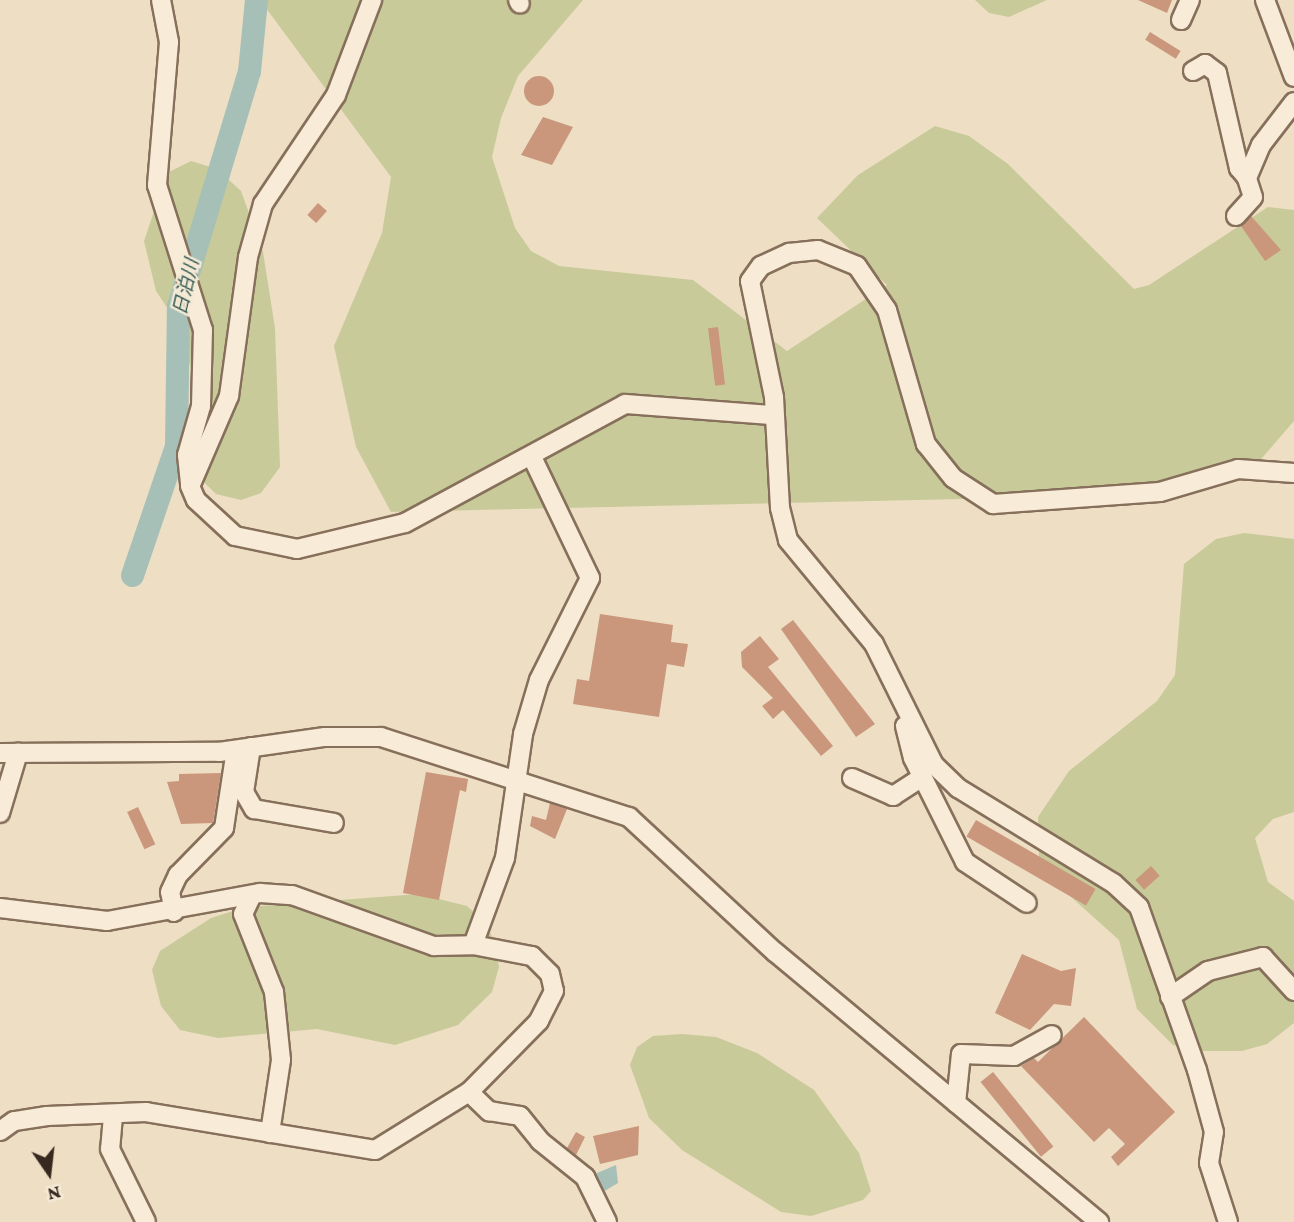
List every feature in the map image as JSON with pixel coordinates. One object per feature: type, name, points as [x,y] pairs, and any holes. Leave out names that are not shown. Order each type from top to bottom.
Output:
[{"type":"street","points":[[161,0],[169,43],[157,186],[204,330],[201,406],[187,455],[190,486],[195,500],[235,536],[297,549],[405,523],[625,404],[772,415]]},
{"type":"street","points":[[190,486],[229,396],[248,257],[263,204],[336,95],[372,0]]},
{"type":"street","points":[[1181,20],[1190,0]]},
{"type":"street","points":[[1263,1],[1294,77]]},
{"type":"street","points":[[1193,71],[1205,64],[1217,73],[1239,168],[1247,178],[1254,197],[1236,216]]},
{"type":"street","points":[[1247,178],[1261,145],[1294,102]]},
{"type":"street","points":[[1228,1222],[1209,1163],[1214,1132],[1139,907],[1113,883],[958,788],[934,765],[874,644],[788,540],[772,415],[750,281],[761,266],[789,253],[818,250],[857,266],[871,283],[909,372],[926,444],[953,478],[993,504],[1160,492],[1238,469],[1294,473]]},
{"type":"street","points":[[473,945],[505,858],[539,680],[590,578],[531,455]]},
{"type":"street","points":[[906,709],[913,758],[965,862],[1027,903]]},
{"type":"street","points":[[0,754],[244,749],[381,737],[629,817],[775,952],[1099,1222]]},
{"type":"street","points":[[244,749],[244,792],[254,809],[334,823]]},
{"type":"street","points":[[174,912],[170,892],[178,875],[224,828],[244,749]]},
{"type":"street","points":[[0,813],[19,754]]},
{"type":"street","points":[[852,778],[893,796],[922,776]]},
{"type":"street","points":[[252,895],[243,914],[274,992],[281,1060],[270,1133]]},
{"type":"street","points":[[0,908],[107,921],[174,912],[252,895],[292,895],[434,946],[473,945],[532,956],[550,974],[554,991],[539,1021],[469,1092],[375,1150],[146,1112],[113,1116],[47,1116],[14,1121],[0,1131]]},
{"type":"street","points":[[1170,997],[1208,971],[1263,957],[1294,991]]},
{"type":"street","points":[[956,1103],[961,1054],[1014,1056],[1052,1034]]},
{"type":"street","points":[[469,1092],[489,1111],[520,1116],[540,1141],[585,1177],[607,1222]]},
{"type":"street","points":[[113,1116],[110,1149],[146,1222]]},
{"type":"green space","points":[[260,0],[583,0],[518,76],[501,118],[492,157],[515,228],[531,251],[559,266],[693,280],[787,351],[887,285],[817,218],[858,175],[935,126],[969,136],[1008,164],[1134,289],[1149,285],[1268,207],[1294,210],[1294,421],[1256,465],[1230,475],[1005,498],[391,512],[356,447],[334,346],[382,233],[391,177]]},
{"type":"green space","points":[[975,0],[1047,0],[1009,17],[989,13]]},
{"type":"green space","points":[[191,161],[217,169],[241,191],[263,252],[275,328],[280,467],[261,493],[241,500],[216,494],[201,479],[190,366],[178,324],[156,291],[144,241],[167,173]]},
{"type":"green space","points":[[1244,533],[1294,539],[1294,812],[1273,819],[1255,838],[1268,882],[1294,901],[1294,1023],[1267,1044],[1242,1051],[1197,1051],[1173,1045],[1137,1009],[1119,940],[1050,878],[1039,857],[1038,817],[1069,771],[1157,701],[1175,675],[1184,564],[1216,539]]},
{"type":"green space","points":[[419,894],[467,906],[487,924],[495,945],[499,967],[492,992],[458,1025],[395,1045],[317,1029],[218,1038],[180,1030],[161,1006],[152,970],[160,951],[211,918],[246,907]]},
{"type":"green space","points":[[682,1034],[716,1037],[757,1053],[814,1090],[859,1153],[871,1191],[863,1200],[811,1216],[781,1212],[682,1150],[649,1118],[630,1065],[637,1047],[653,1036]]},
{"type":"water","points":[[616,1165],[618,1183],[596,1196],[590,1176]]},
{"type":"building","points":[[1138,0],[1172,0],[1167,13]]},
{"type":"building","points":[[1150,32],[1181,51],[1176,59],[1145,40]]},
{"type":"building","points":[[539,76],[545,77],[553,85],[553,97],[545,105],[539,106],[533,105],[525,97],[524,91],[525,85],[533,77]]},
{"type":"building","points":[[543,117],[573,127],[552,165],[521,155]]},
{"type":"building","points":[[318,203],[327,211],[316,223],[307,215]]},
{"type":"building","points":[[1251,216],[1281,250],[1265,261],[1241,226]]},
{"type":"building","points":[[718,327],[725,385],[715,386],[708,328]]},
{"type":"building","points":[[600,614],[673,625],[671,642],[688,644],[684,667],[667,664],[659,717],[573,704],[577,679],[589,681]]},
{"type":"building","points":[[793,620],[875,724],[856,737],[781,629]]},
{"type":"building","points":[[760,636],[779,659],[768,667],[833,746],[821,756],[783,710],[773,719],[762,706],[773,698],[742,667],[741,652]]},
{"type":"building","points":[[426,772],[468,779],[466,792],[460,790],[439,900],[403,893]]},
{"type":"building","points":[[221,773],[213,823],[181,824],[167,782],[179,781],[179,774]]},
{"type":"building","points":[[550,803],[567,809],[555,839],[530,826],[532,816],[546,820]]},
{"type":"building","points":[[138,807],[155,844],[144,849],[127,812]]},
{"type":"building","points":[[976,820],[1096,889],[1086,905],[966,836]]},
{"type":"building","points":[[1151,866],[1160,876],[1144,890],[1135,880]]},
{"type":"building","points":[[1022,954],[1061,971],[1076,968],[1071,1006],[1054,1004],[1030,1030],[995,1013]]},
{"type":"building","points":[[1084,1017],[1175,1112],[1118,1166],[1111,1157],[1125,1144],[1109,1128],[1094,1142],[1021,1066],[1034,1058],[1038,1062]]},
{"type":"building","points":[[993,1072],[1053,1147],[1041,1157],[981,1082]]},
{"type":"building","points":[[639,1126],[638,1155],[600,1164],[593,1136]]},
{"type":"building","points":[[576,1132],[585,1137],[576,1155],[567,1148]]},
{"type":"waterway","name":"日泊川","points":[[132,575],[176,446],[178,306],[249,71],[256,0]]}]
